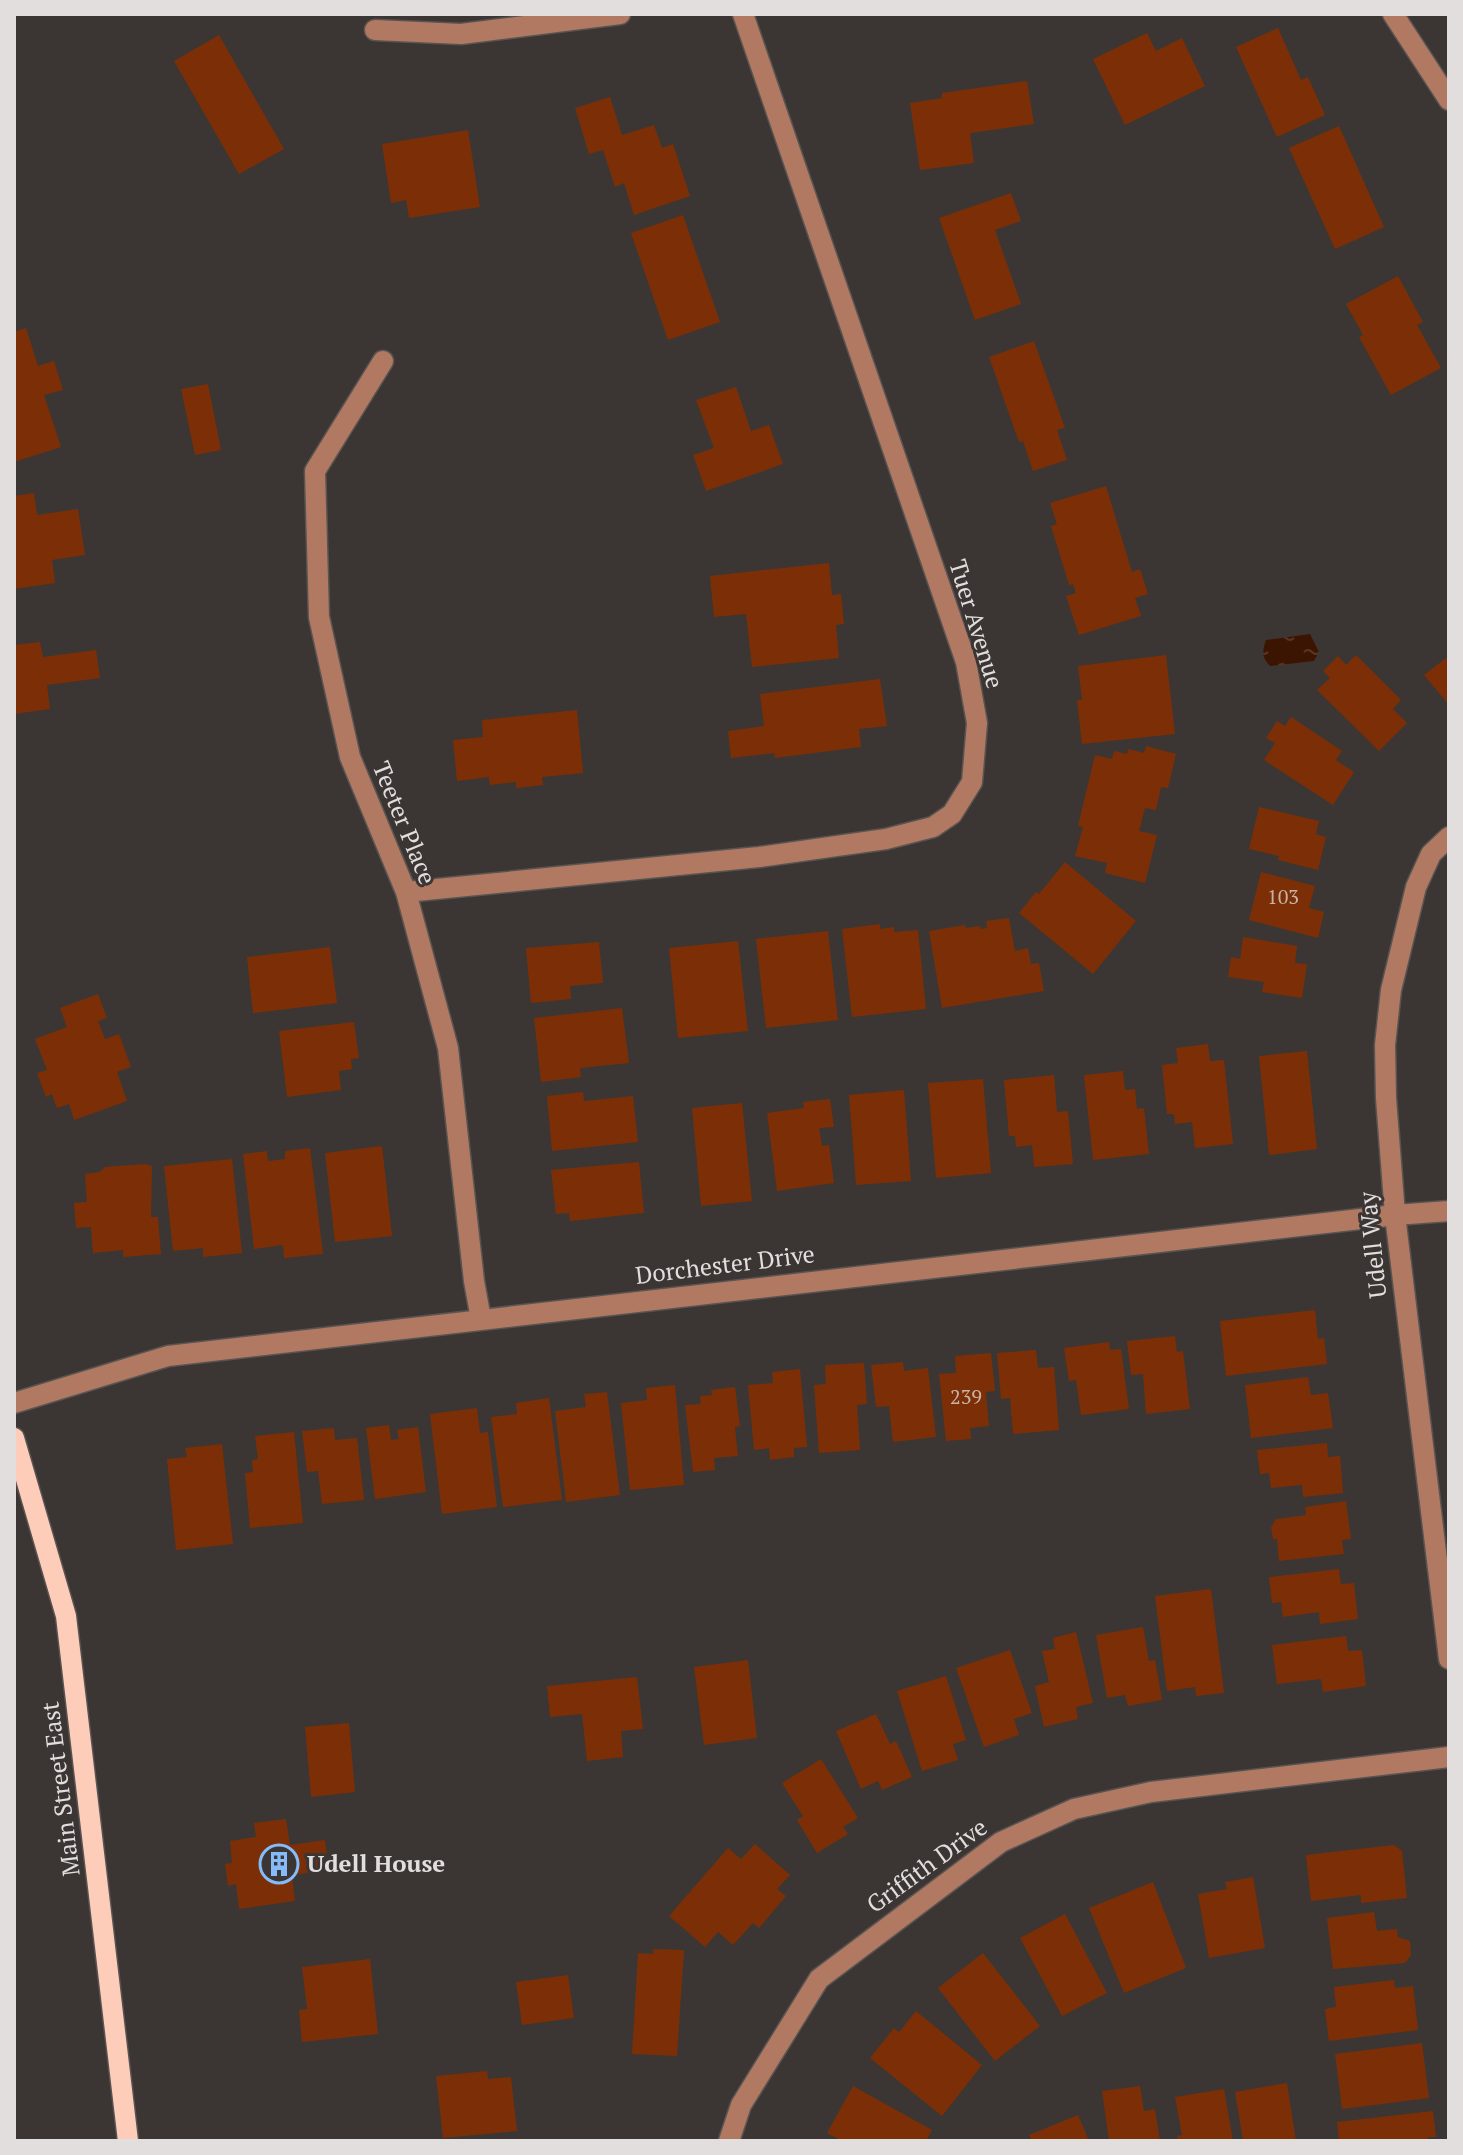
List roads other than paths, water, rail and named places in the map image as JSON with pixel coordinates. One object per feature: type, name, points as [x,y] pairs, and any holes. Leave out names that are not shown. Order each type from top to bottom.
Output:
[{"type":"main road","name":"Main Street East","points":[[14,1438],[66,1616],[128,2141]]},
{"type":"street","points":[[375,30],[461,34],[620,14]]},
{"type":"street","name":"Tuer Avenue","points":[[406,892],[759,857],[886,839],[933,827],[952,814],[972,782],[977,723],[966,662],[743,14]]},
{"type":"street","points":[[1393,14],[1449,100]]},
{"type":"street","name":"Teeter Place","points":[[383,361],[315,471],[319,617],[350,757],[406,892],[448,1048],[481,1319]]},
{"type":"street","name":"Udell Way","points":[[1449,837],[1431,854],[1416,887],[1391,990],[1385,1045],[1395,1215],[1449,1659]]},
{"type":"street","name":"Dorchester Drive","points":[[14,1403],[168,1356],[1449,1211]]},
{"type":"street","name":"Griffith Drive","points":[[729,2141],[741,2105],[819,1979],[1001,1842],[1074,1809],[1151,1792],[1449,1757]]},
{"type":"water","points":[[1310,634],[1319,652],[1314,661],[1270,666],[1265,660],[1263,651],[1266,640]]},
{"type":"place","name":"Udell House","points":[[279,1864]]}]
